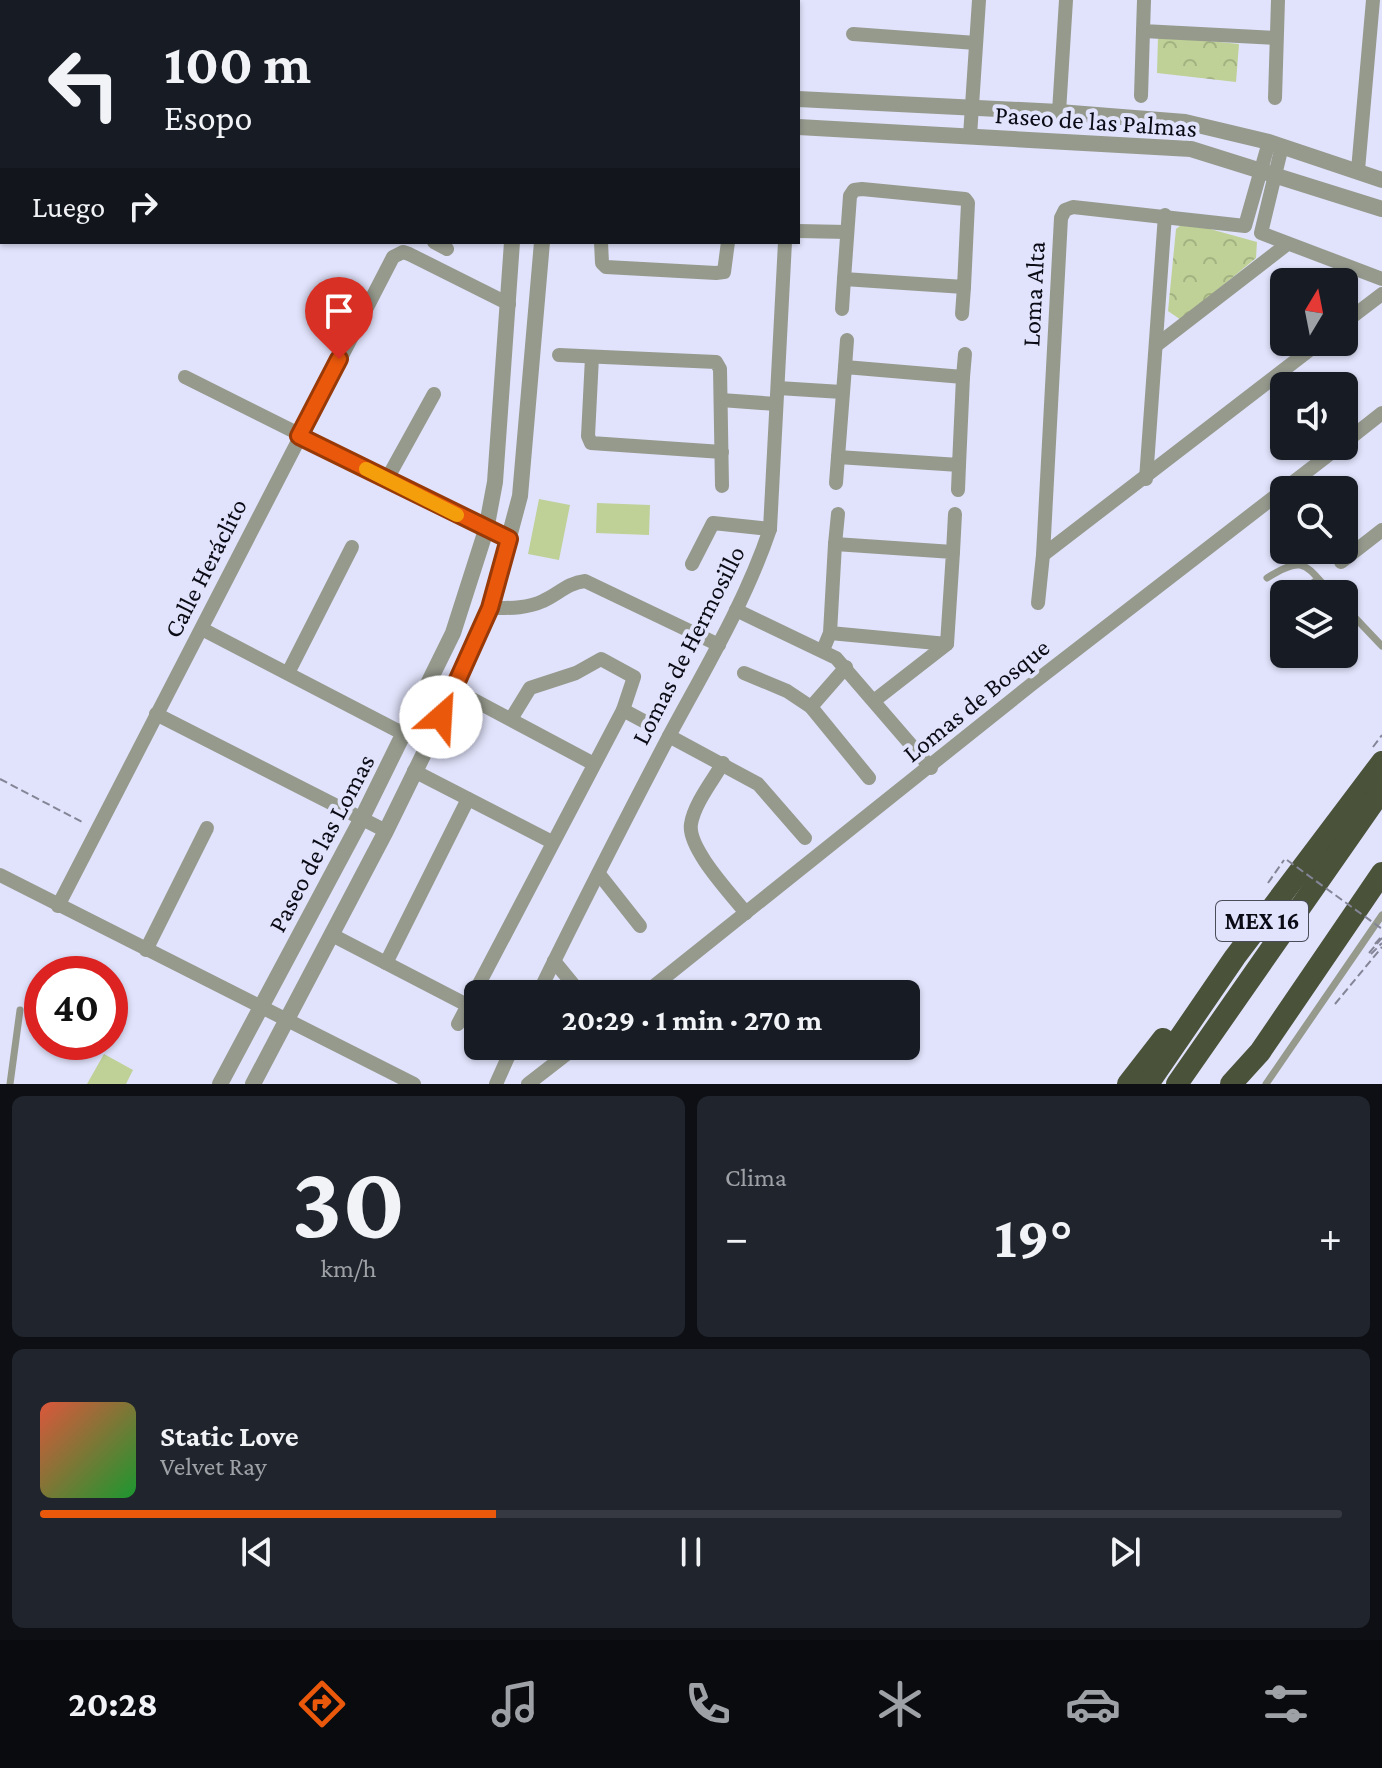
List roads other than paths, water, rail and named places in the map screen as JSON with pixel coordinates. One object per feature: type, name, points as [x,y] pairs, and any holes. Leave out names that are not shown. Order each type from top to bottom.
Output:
[{"type":"highway","name":"MEX 16","points":[[1148,1084],[1235,957],[1382,762]]},
{"type":"highway","points":[[1177,1084],[1382,790]]},
{"type":"highway","points":[[1242,1084],[1260,1052],[1382,873]]},
{"type":"highway","points":[[1128,1084],[1206,985],[1235,957]]},
{"type":"highway","points":[[1231,1084],[1260,1052]]},
{"type":"street","points":[[970,136],[979,0]]},
{"type":"street","points":[[1059,112],[1066,0]]},
{"type":"street","points":[[1141,96],[1144,0]]},
{"type":"street","points":[[1275,98],[1278,0]]},
{"type":"street","points":[[1358,170],[1373,0]]},
{"type":"street","points":[[1143,31],[1276,38]]},
{"type":"street","points":[[853,34],[976,43]]},
{"type":"street","name":"Paseo de las Palmas","points":[[800,99],[1059,112],[1185,122],[1276,144],[1382,180]]},
{"type":"street","name":"Paseo de las Palmas","points":[[800,127],[1191,149],[1268,170],[1382,209]]},
{"type":"street","name":"Loma Alta","points":[[1038,603],[1061,218],[1065,210],[1073,207],[1165,215],[1245,226],[1276,144]]},
{"type":"street","name":"Loma Alta","points":[[1268,170],[1260,229],[1265,237],[1382,279]]},
{"type":"street","points":[[842,309],[850,196],[854,190],[965,199],[968,203],[962,314]]},
{"type":"street","points":[[1146,479],[1165,215]]},
{"type":"street","points":[[800,231],[847,232]]},
{"type":"street","name":"Paseo de las Lomas","points":[[220,1084],[362,818],[453,633],[486,530],[495,482],[512,244]]},
{"type":"street","name":"Paseo de las Lomas","points":[[253,1084],[386,831],[455,690],[490,608],[524,468],[542,244]]},
{"type":"street","points":[[601,244],[602,263],[606,267],[716,273],[724,272],[728,244]]},
{"type":"street","name":"Lomas de Hermosillo","points":[[545,980],[719,645],[770,529],[785,244]]},
{"type":"street","points":[[1158,344],[1286,245]]},
{"type":"street","name":"Calle Heráclito","points":[[58,906],[299,436],[397,254],[409,254],[509,304]]},
{"type":"street","points":[[844,279],[964,287]]},
{"type":"street","points":[[1358,312],[1382,294]]},
{"type":"street","points":[[508,329],[535,330]]},
{"type":"street","points":[[836,483],[847,340]]},
{"type":"street","points":[[958,490],[965,354]]},
{"type":"street","points":[[559,355],[716,362],[720,369],[722,486]]},
{"type":"street","points":[[1043,555],[1146,479],[1302,356]]},
{"type":"street","points":[[592,357],[588,436],[591,443],[722,452]]},
{"type":"street","points":[[845,367],[963,377]]},
{"type":"street","points":[[185,377],[509,539]]},
{"type":"street","points":[[778,388],[842,392]]},
{"type":"street","points":[[387,479],[434,394]]},
{"type":"street","points":[[721,400],[776,404]]},
{"type":"street","name":"Lomas de Bosque","points":[[1358,432],[1382,413]]},
{"type":"street","points":[[838,457],[959,465]]},
{"type":"street","name":"Lomas de Bosque","points":[[662,980],[931,768],[1032,684],[1321,460]]},
{"type":"street","points":[[823,650],[830,633],[838,514]]},
{"type":"street","points":[[875,700],[947,644],[955,514]]},
{"type":"street","points":[[692,564],[713,523],[770,529]]},
{"type":"street","points":[[1358,549],[1382,530]]},
{"type":"street","points":[[835,544],[953,552]]},
{"type":"street","points":[[288,673],[352,547]]},
{"type":"street","points":[[490,608],[528,607],[546,600],[571,583],[585,581],[719,645]]},
{"type":"street","points":[[736,610],[823,650],[846,667],[931,768]]},
{"type":"street","points":[[202,629],[404,734]]},
{"type":"street","points":[[830,633],[947,644]]},
{"type":"street","points":[[480,980],[592,763],[623,710],[634,677],[601,659],[576,673],[530,688],[511,719]]},
{"type":"street","points":[[811,707],[846,667]]},
{"type":"street","points":[[744,673],[787,691],[811,707],[869,778]]},
{"type":"street","points":[[455,690],[592,763]]},
{"type":"street","points":[[623,710],[651,725]]},
{"type":"street","points":[[156,714],[386,831]]},
{"type":"street","points":[[669,736],[758,784],[805,838]]},
{"type":"street","points":[[723,763],[693,817],[691,833],[702,856],[746,913]]},
{"type":"street","points":[[414,771],[552,842]]},
{"type":"street","points":[[386,963],[468,799]]},
{"type":"street","points":[[146,950],[207,828]]},
{"type":"street","points":[[599,874],[640,926]]},
{"type":"street","points":[[0,875],[414,1084]]},
{"type":"street","points":[[332,935],[464,1003]]},
{"type":"street","points":[[554,961],[570,980]]},
{"type":"street","points":[[458,1024],[464,1011]]},
{"type":"street","points":[[496,1084],[507,1060]]},
{"type":"street","points":[[528,1084],[559,1060]]},
{"type":"lane","points":[[1267,578],[1294,563],[1305,565],[1318,579]]},
{"type":"lane","points":[[1358,621],[1382,646]]},
{"type":"lane","points":[[1266,1084],[1382,915]]},
{"type":"lane","points":[[10,1084],[20,1010]]}]
